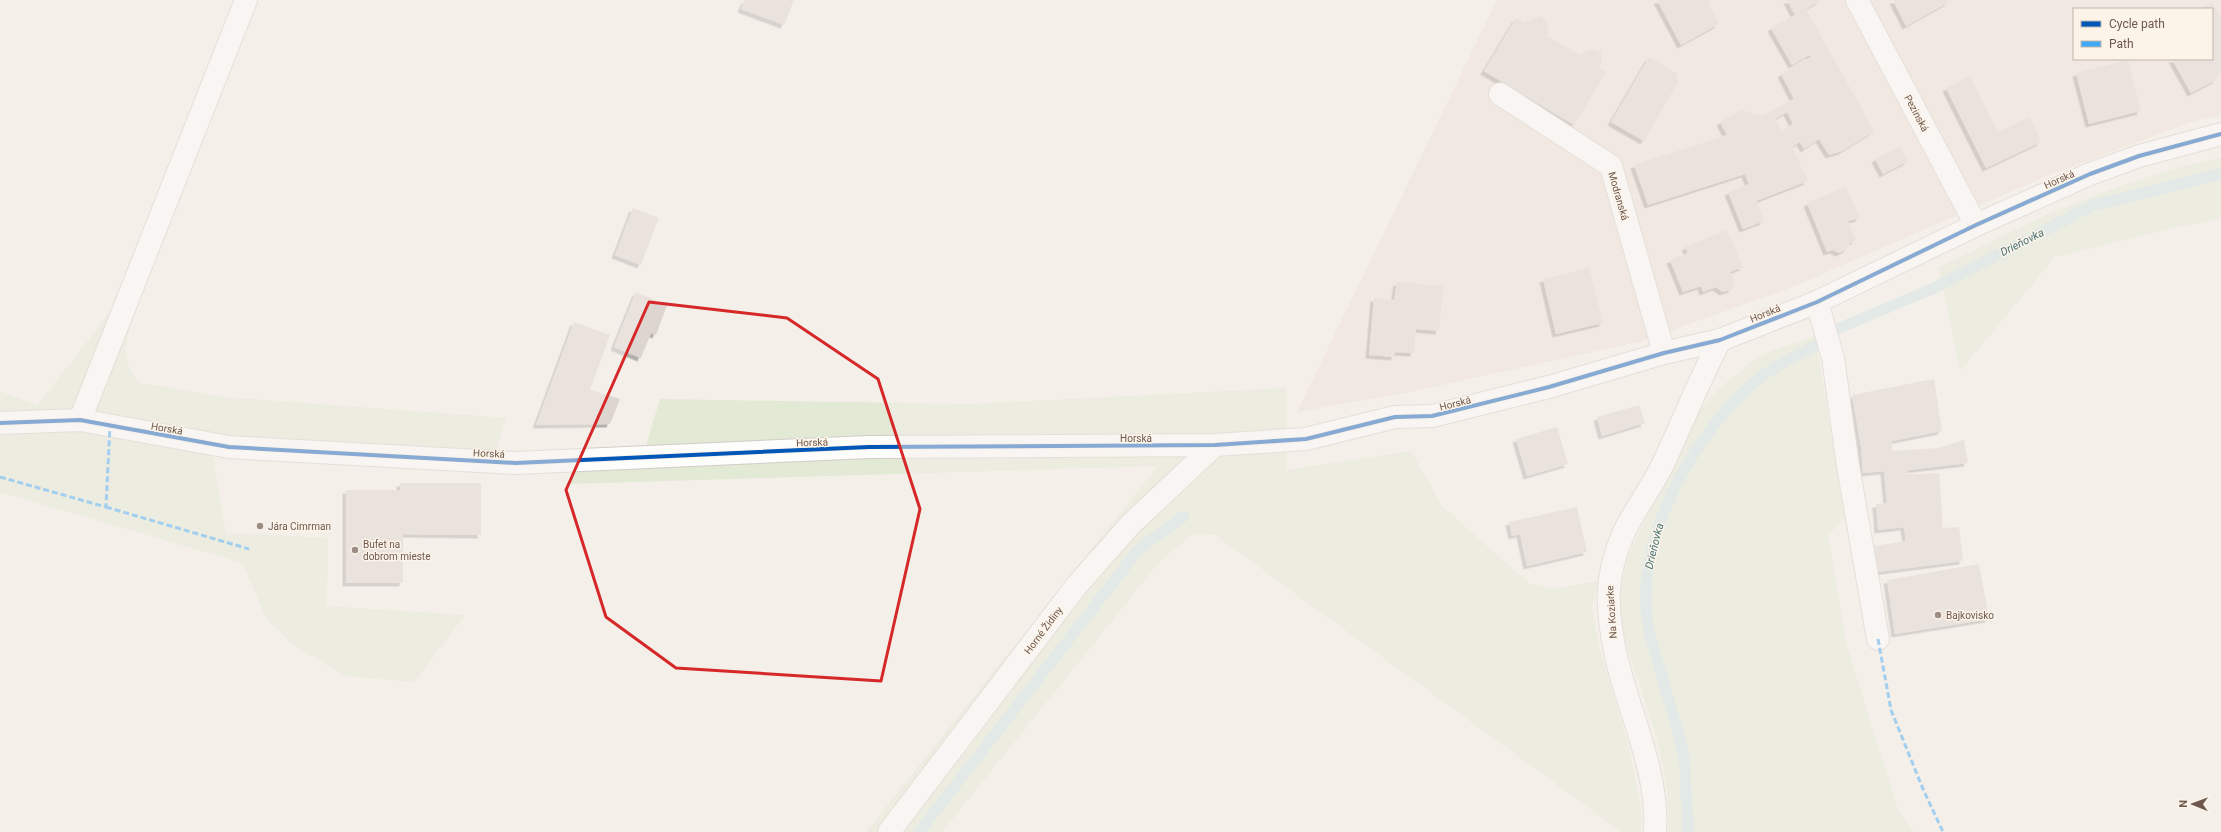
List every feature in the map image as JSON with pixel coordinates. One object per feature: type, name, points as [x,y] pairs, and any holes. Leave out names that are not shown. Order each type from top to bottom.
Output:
[{"type":"street","points":[[80,420],[246,0]]},
{"type":"street","name":"Pezinská","points":[[1857,0],[1976,225]]},
{"type":"street","name":"Modranská","points":[[1500,94],[1611,166],[1664,353]]},
{"type":"street","name":"Horská","points":[[0,423],[80,420],[229,447],[516,462],[869,447],[1215,445],[1306,438],[1395,417],[1432,416],[1549,387],[1664,353],[1720,340],[1817,302],[1976,225],[2104,169],[2139,156],[2221,134]]},
{"type":"street","points":[[1817,302],[1833,358],[1848,466],[1878,639]]},
{"type":"street","name":"Na Koziarke","points":[[1655,832],[1656,813],[1648,763],[1616,657],[1611,626],[1608,589],[1612,566],[1625,532],[1662,465],[1695,390],[1720,340]]},
{"type":"street","name":"Horné Židiny","points":[[889,832],[1077,585],[1131,524],[1215,445]]},
{"type":"highlighted area","points":[[649,302],[787,318],[878,379],[920,509],[881,681],[676,668],[606,617],[566,490]]},
{"type":"shaded area","points":[[1497,0],[2221,0],[2221,115],[2191,122],[2044,177],[1795,286],[1642,341],[1410,392],[1297,412]]},
{"type":"green space","points":[[2221,158],[2221,219],[2182,226],[2055,257],[1960,371],[1939,267],[2031,222],[2101,193],[2172,169]]},
{"type":"green space","points":[[111,311],[130,324],[126,356],[130,369],[141,383],[222,397],[506,418],[495,455],[210,440],[226,533],[328,538],[327,606],[465,615],[414,682],[345,676],[291,643],[266,619],[243,563],[0,492],[0,391],[37,406]]},
{"type":"green space","points":[[1815,336],[1845,518],[1828,535],[1846,643],[1898,810],[1914,832],[1668,832],[1667,796],[1662,760],[1653,725],[1628,650],[1622,624],[1620,602],[1622,582],[1627,563],[1633,545],[1671,473],[1698,413],[1704,405],[1739,372],[1760,357]]},
{"type":"green space","points":[[1286,388],[1287,470],[1411,451],[1443,507],[1530,584],[1553,589],[1598,581],[1592,608],[1599,647],[1629,748],[1642,816],[1641,832],[1622,832],[1215,535],[1195,533],[1161,560],[942,832],[866,832],[1158,466],[567,484],[576,472],[639,469],[660,399],[971,404]]},
{"type":"building","points":[[745,0],[794,0],[784,25],[741,9]]},
{"type":"building","points":[[1657,0],[1712,0],[1708,2],[1719,24],[1681,45]]},
{"type":"building","points":[[1787,0],[1821,0],[1806,9],[1874,131],[1842,151],[1829,155],[1819,139],[1804,149],[1800,142],[1792,147],[1808,181],[1756,201],[1764,221],[1743,229],[1728,192],[1749,184],[1745,174],[1648,205],[1634,165],[1727,135],[1720,122],[1741,110],[1762,116],[1794,99],[1781,74],[1811,57],[1809,55],[1792,65],[1771,28],[1795,15]],"holes":[[[1787,112],[1793,124],[1782,131],[1775,119]]]},
{"type":"building","points":[[1893,0],[1947,0],[1949,2],[1906,26]]},
{"type":"building","points":[[2212,2],[2221,19],[2221,72],[2218,73],[2216,80],[2191,93],[2173,60],[2213,60],[2213,8],[2202,8]]},
{"type":"building","points":[[1541,16],[1546,21],[1549,31],[1546,35],[1581,56],[1584,52],[1594,49],[1601,52],[1602,62],[1599,67],[1606,72],[1574,125],[1484,71],[1516,18],[1528,24],[1531,19]]},
{"type":"building","points":[[1649,57],[1676,73],[1678,82],[1644,141],[1611,122]]},
{"type":"building","points":[[2128,60],[2141,111],[2089,124],[2076,73]]},
{"type":"building","points":[[1970,76],[1998,132],[2030,117],[2041,142],[1986,168],[1946,88]]},
{"type":"building","points":[[1900,146],[1908,161],[1883,174],[1875,159]]},
{"type":"building","points":[[1846,187],[1860,218],[1848,221],[1856,240],[1850,243],[1847,249],[1839,253],[1833,250],[1827,252],[1807,203]]},
{"type":"building","points":[[633,208],[659,218],[641,265],[615,255]]},
{"type":"building","points":[[1727,230],[1743,267],[1730,272],[1734,280],[1732,289],[1723,292],[1716,287],[1703,292],[1701,286],[1683,292],[1670,260],[1688,253],[1685,247]]},
{"type":"building","points":[[1589,268],[1603,323],[1556,334],[1543,279]]},
{"type":"building","points":[[1397,282],[1443,286],[1439,331],[1416,329],[1414,353],[1395,352],[1395,357],[1369,355],[1374,298],[1394,300]]},
{"type":"building","points":[[636,292],[667,305],[656,335],[651,333],[641,358],[614,347]]},
{"type":"building","points":[[574,322],[610,335],[590,390],[620,399],[610,424],[536,425]]},
{"type":"building","points":[[1934,379],[1942,431],[1892,441],[1892,451],[1938,448],[1964,440],[1968,463],[1908,470],[1908,474],[1939,473],[1943,528],[1959,527],[1963,561],[1877,572],[1874,546],[1906,541],[1904,527],[1878,530],[1876,504],[1887,503],[1884,471],[1863,473],[1861,446],[1852,395]]},
{"type":"building","points":[[1639,405],[1645,423],[1602,436],[1597,417]]},
{"type":"building","points":[[1557,427],[1568,464],[1527,476],[1516,439]]},
{"type":"building","points":[[400,483],[481,483],[481,535],[403,534],[403,583],[346,583],[346,490],[400,490]]},
{"type":"building","points":[[1577,507],[1587,552],[1527,566],[1520,534],[1512,536],[1509,522]]},
{"type":"building","points":[[1979,564],[1989,619],[1895,634],[1887,580]]},
{"type":"waterway","name":"Drieňovka","points":[[1830,332],[1932,289],[2094,205],[2221,174]]},
{"type":"waterway","name":"Drieňovka","points":[[1688,832],[1683,753],[1650,634],[1646,600],[1649,565],[1658,528],[1673,492],[1691,458],[1713,426],[1737,398],[1768,372],[1817,345]]},
{"type":"waterway","points":[[919,832],[1139,549],[1184,516]]},
{"type":"marked path","points":[[0,477],[106,507],[110,426]]},
{"type":"marked path","points":[[106,507],[249,549]]},
{"type":"marked path","points":[[1878,639],[1891,710],[1923,789],[1943,832]]},
{"type":"cycle path","points":[[0,423],[80,420],[229,447],[516,463],[869,447],[1215,445],[1306,439],[1395,417],[1432,416],[1549,387],[1664,353],[1720,340],[1817,302],[1976,225],[2090,174],[2139,156],[2221,134]]},
{"type":"place","name":"Jára Cimrman","points":[[260,526]]},
{"type":"place","name":"Bufet na dobrom mieste","points":[[355,550]]},
{"type":"place","name":"Bajkovisko","points":[[1938,615]]}]
